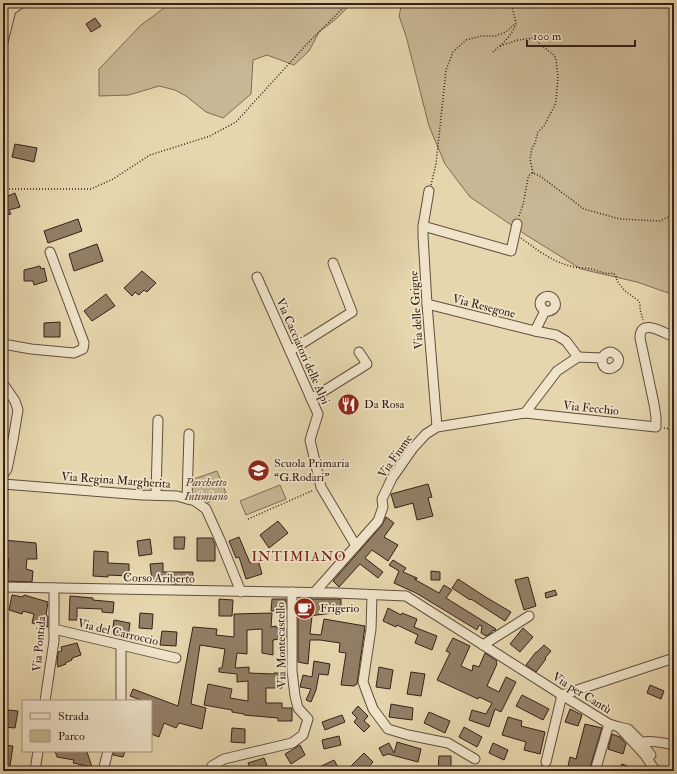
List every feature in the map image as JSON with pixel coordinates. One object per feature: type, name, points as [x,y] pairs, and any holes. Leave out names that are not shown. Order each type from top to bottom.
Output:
[{"type":"street","points":[[3,42],[11,6],[21,3]]},
{"type":"street","name":"Via delle Grigne","points":[[429,192],[423,226],[423,236],[437,426]]},
{"type":"street","points":[[423,226],[510,251],[516,228]]},
{"type":"street","points":[[3,344],[31,349],[74,353],[82,349],[84,343],[50,252]]},
{"type":"street","points":[[290,351],[352,312],[332,263]]},
{"type":"street","name":"Via Cacciatori delle Alpi","points":[[257,276],[318,414],[310,440],[321,487],[356,546]]},
{"type":"street","name":"Via Resegone","points":[[427,304],[556,335],[566,341],[578,357]]},
{"type":"street","points":[[536,330],[545,311]]},
{"type":"street","points":[[656,427],[654,404],[640,333],[646,327],[651,327],[674,337]]},
{"type":"street","points":[[311,399],[368,364],[359,352]]},
{"type":"street","points":[[437,426],[525,413],[557,371],[578,357],[602,358]]},
{"type":"street","points":[[3,475],[7,469],[12,448],[18,410],[15,401],[4,385]]},
{"type":"street","name":"Via Fecchio","points":[[525,413],[656,427]]},
{"type":"street","points":[[156,496],[158,420]]},
{"type":"street","name":"Via Fiume","points":[[314,593],[378,521],[384,507],[382,499],[392,478],[413,448],[426,434],[437,426]]},
{"type":"street","points":[[187,499],[189,434]]},
{"type":"street","name":"Via Regina Margherita","points":[[3,484],[93,492],[176,496],[195,501],[206,509],[241,592]]},
{"type":"street","name":"Corso Ariberto","points":[[3,587],[314,593]]},
{"type":"street","name":"Via Pontida","points":[[45,700],[54,641],[54,588]]},
{"type":"street","name":"Via Montecastello","points":[[210,771],[212,766],[224,759],[292,743],[303,734],[308,719],[298,708],[295,696],[292,671],[292,592]]},
{"type":"street","name":"Via per Cantù","points":[[314,593],[406,596],[609,724],[628,729],[639,744]]},
{"type":"street","points":[[372,595],[371,629],[363,682],[373,709],[388,730],[448,743],[475,759]]},
{"type":"street","points":[[484,645],[529,616]]},
{"type":"street","name":"Via del Carroccio","points":[[54,629],[176,658]]},
{"type":"street","points":[[121,645],[121,700]]},
{"type":"street","points":[[546,762],[562,695],[674,658]]},
{"type":"street","points":[[595,771],[609,724]]},
{"type":"street","points":[[653,758],[653,751],[656,746],[663,742]]},
{"type":"street","points":[[639,744],[663,742],[674,745]]},
{"type":"street","points":[[639,744],[658,765],[658,771]]},
{"type":"street","points":[[639,744],[654,769],[658,771]]},
{"type":"street","points":[[35,771],[38,752]]},
{"type":"street","points":[[103,771],[108,752]]},
{"type":"path","points":[[3,189],[91,188],[113,180],[150,155],[210,136],[236,122],[287,66],[348,3]]},
{"type":"path","points":[[493,52],[514,29],[516,23],[511,3]]},
{"type":"path","points":[[429,192],[436,164],[446,70],[453,52],[466,40],[481,36],[495,36],[506,32],[516,23]]},
{"type":"path","points":[[500,46],[518,40],[534,38],[554,55],[556,59],[558,77],[555,106],[544,126],[538,132],[532,148],[530,160],[533,173]]},
{"type":"path","points":[[533,173],[540,176],[584,209],[620,219],[660,221],[674,214]]},
{"type":"path","points":[[533,173],[530,174],[528,178],[523,205],[516,228],[534,248],[549,258],[562,264],[604,273],[613,273],[616,276],[617,282],[625,291],[639,301],[646,327]]},
{"type":"path","points":[[656,427],[674,430]]},
{"type":"path","points":[[248,519],[321,487]]},
{"type":"green space","points":[[176,3],[352,3],[336,19],[319,32],[309,51],[294,65],[267,55],[253,60],[251,94],[223,118],[206,112],[186,96],[175,90],[159,86],[129,95],[99,96],[99,69],[141,25],[164,8]]},
{"type":"green space","points":[[402,3],[674,3],[674,295],[637,282],[581,269],[526,235],[470,197],[445,164],[429,126],[406,36],[399,16]]},
{"type":"green space","name":"Parchetto Intimiano","points":[[217,471],[226,493],[206,504],[187,499],[188,481]]},
{"type":"green space","points":[[280,485],[286,499],[246,515],[240,501]]},
{"type":"building","points":[[95,18],[101,26],[91,32],[86,24]]},
{"type":"building","points":[[15,144],[37,148],[34,162],[12,157]]},
{"type":"building","points":[[15,193],[20,207],[9,210],[11,214],[5,215],[3,209],[3,198]]},
{"type":"building","points":[[78,219],[82,231],[48,243],[44,231]]},
{"type":"building","points":[[97,244],[103,261],[74,271],[69,254]]},
{"type":"building","points":[[40,266],[41,269],[44,268],[47,281],[34,285],[33,281],[24,281],[24,270]]},
{"type":"building","points":[[142,271],[156,283],[147,292],[144,290],[139,295],[135,292],[132,296],[124,288]]},
{"type":"building","points":[[106,294],[115,306],[92,321],[84,311]]},
{"type":"building","points":[[60,322],[60,337],[44,337],[44,323]]},
{"type":"building","points":[[428,484],[432,497],[428,498],[433,516],[417,520],[413,503],[395,508],[391,494]]},
{"type":"building","points":[[386,517],[394,523],[384,537],[398,545],[388,561],[372,550],[365,558],[383,572],[378,578],[360,564],[339,587],[333,581],[382,525]]},
{"type":"building","points":[[278,521],[288,533],[269,548],[260,535]]},
{"type":"building","points":[[174,537],[185,537],[184,549],[174,549]]},
{"type":"building","points":[[239,537],[250,563],[258,560],[262,574],[246,579],[239,557],[236,558],[229,541]]},
{"type":"building","points":[[197,538],[212,538],[215,544],[215,561],[197,561]]},
{"type":"building","points":[[150,539],[152,554],[139,556],[137,541]]},
{"type":"building","points":[[3,540],[36,543],[37,559],[27,559],[26,569],[33,571],[32,582],[3,581],[3,570],[8,570],[9,559],[3,558]]},
{"type":"building","points":[[94,551],[108,552],[108,563],[129,564],[129,576],[93,576]]},
{"type":"building","points":[[393,560],[406,568],[403,572],[417,578],[414,579],[439,593],[444,585],[452,590],[446,598],[496,629],[495,631],[493,630],[486,636],[481,633],[482,626],[479,625],[477,630],[416,593],[394,583],[399,571],[389,565]]},
{"type":"building","points":[[163,563],[163,572],[193,572],[192,584],[171,584],[172,579],[152,581],[150,564]]},
{"type":"building","points":[[431,571],[440,572],[440,580],[431,580]]},
{"type":"building","points":[[528,577],[536,606],[524,610],[515,580]]},
{"type":"building","points":[[458,579],[511,612],[505,621],[452,588]]},
{"type":"building","points":[[555,590],[557,595],[546,598],[545,593]]},
{"type":"building","points":[[12,595],[23,597],[24,595],[48,602],[46,616],[48,616],[48,627],[32,623],[34,614],[23,611],[22,614],[9,610]]},
{"type":"building","points":[[70,596],[114,602],[113,613],[102,612],[102,609],[77,608],[77,620],[69,620]]},
{"type":"building","points":[[219,599],[233,600],[232,616],[219,616]]},
{"type":"building","points":[[272,599],[286,599],[286,611],[271,611]]},
{"type":"building","points":[[298,599],[341,599],[341,612],[309,616],[312,616],[310,634],[321,635],[324,619],[365,626],[357,684],[354,686],[341,685],[346,653],[339,652],[340,643],[310,640],[308,664],[298,662]]},
{"type":"building","points":[[388,608],[401,615],[402,613],[417,619],[414,627],[437,636],[432,650],[415,643],[418,635],[397,625],[396,627],[383,621]]},
{"type":"building","points":[[140,613],[153,614],[152,629],[139,628]]},
{"type":"building","points":[[272,613],[271,627],[276,626],[276,628],[286,628],[286,640],[284,638],[273,640],[273,655],[262,653],[262,629],[247,630],[247,654],[237,653],[235,668],[249,667],[249,673],[282,673],[282,688],[266,688],[266,703],[282,703],[282,708],[292,708],[292,721],[278,721],[278,718],[244,715],[232,712],[232,710],[204,705],[208,684],[232,689],[230,698],[248,701],[248,681],[237,682],[237,674],[219,672],[219,668],[222,668],[225,649],[200,645],[191,704],[206,708],[202,729],[179,723],[176,728],[164,723],[159,737],[152,734],[152,700],[140,700],[130,696],[133,689],[178,706],[193,627],[217,629],[216,635],[234,637],[234,614]]},
{"type":"building","points":[[114,620],[130,623],[128,637],[112,634]]},
{"type":"building","points":[[523,628],[533,637],[520,652],[510,644]]},
{"type":"building","points":[[162,631],[177,632],[176,646],[160,645]]},
{"type":"building","points":[[453,638],[470,646],[461,666],[472,671],[473,665],[479,667],[485,653],[497,661],[487,686],[499,692],[506,677],[516,682],[501,712],[495,709],[489,727],[469,720],[472,710],[486,714],[492,703],[479,697],[478,699],[437,680],[450,653],[446,651]]},
{"type":"building","points":[[77,643],[81,655],[72,658],[72,660],[65,663],[66,664],[58,667],[58,652],[62,651],[61,647]]},
{"type":"building","points":[[544,645],[551,651],[536,672],[526,665],[536,652]]},
{"type":"building","points":[[314,661],[330,664],[328,675],[319,674],[316,690],[311,702],[306,700],[311,689],[300,687],[303,675],[312,677]]},
{"type":"building","points":[[379,667],[393,670],[390,689],[376,687]]},
{"type":"building","points":[[411,672],[425,674],[421,696],[407,694]]},
{"type":"building","points":[[650,685],[664,691],[661,699],[647,693]]},
{"type":"building","points":[[522,695],[549,709],[543,720],[516,706]]},
{"type":"building","points":[[391,704],[413,708],[412,720],[389,717]]},
{"type":"building","points":[[358,706],[368,716],[364,721],[370,726],[364,732],[354,722],[357,718],[352,713]]},
{"type":"building","points":[[570,709],[582,715],[578,726],[565,722]]},
{"type":"building","points":[[8,710],[18,711],[15,728],[5,727]]},
{"type":"building","points":[[429,712],[450,721],[445,733],[424,723]]},
{"type":"building","points":[[342,715],[345,722],[325,730],[322,722]]},
{"type":"building","points":[[508,717],[522,721],[521,726],[545,732],[540,754],[524,750],[526,742],[502,735]]},
{"type":"building","points":[[585,724],[602,728],[589,771],[567,771],[570,757],[576,759]]},
{"type":"building","points":[[464,727],[482,737],[477,747],[459,737]]},
{"type":"building","points":[[232,728],[245,729],[245,743],[231,742]]},
{"type":"building","points":[[612,734],[620,737],[626,744],[623,754],[608,749]]},
{"type":"building","points":[[339,736],[341,745],[324,749],[322,740]]},
{"type":"building","points":[[397,742],[421,749],[418,762],[388,754],[383,756],[379,748],[389,743],[394,753]]},
{"type":"building","points":[[493,743],[508,750],[504,760],[489,753]]},
{"type":"building","points":[[3,745],[13,746],[10,766],[3,765]]},
{"type":"building","points":[[300,745],[305,755],[291,764],[285,754]]},
{"type":"building","points":[[55,752],[87,752],[92,767],[73,763],[74,760],[57,757]]},
{"type":"building","points":[[114,752],[125,752],[123,757],[113,755]]},
{"type":"building","points":[[364,753],[373,762],[365,771],[356,771],[351,766]]},
{"type":"building","points":[[439,756],[451,756],[451,770],[438,770]]},
{"type":"building","points":[[264,758],[268,768],[259,771],[251,771],[248,763]]},
{"type":"building","points":[[334,760],[340,771],[311,771]]},
{"type":"building","points":[[622,764],[640,771],[619,771]]},
{"type":"place","name":"Da Rosa","points":[[349,404]]},
{"type":"place","name":"Scuola Primaria “G.Rodari”","points":[[259,470]]},
{"type":"place","name":"Frigerio","points":[[305,608]]},
{"type":"district","name":"INTIMIANO","points":[[299,556]]}]
